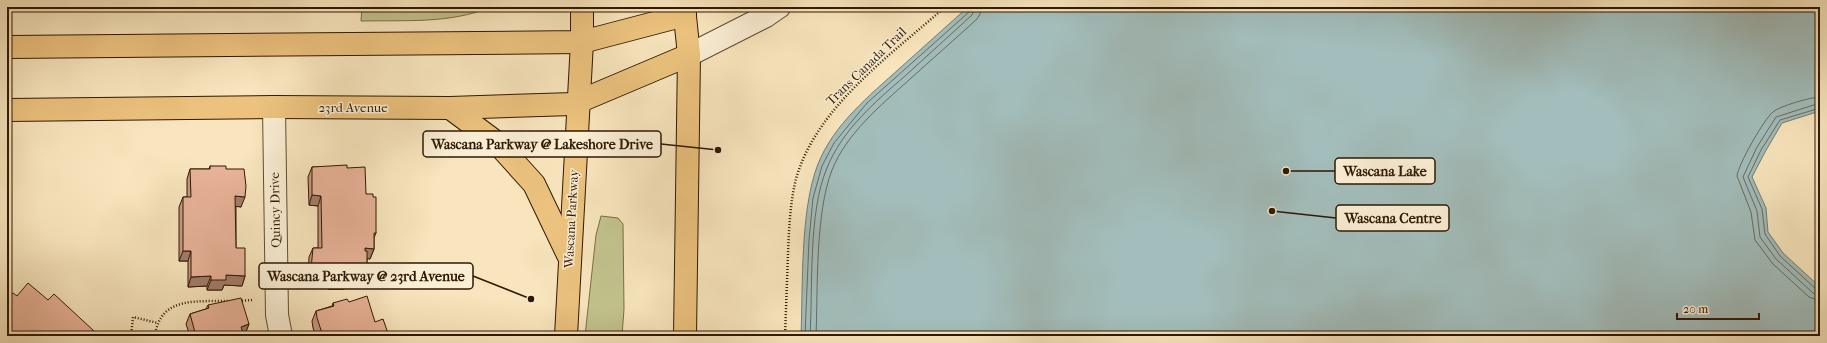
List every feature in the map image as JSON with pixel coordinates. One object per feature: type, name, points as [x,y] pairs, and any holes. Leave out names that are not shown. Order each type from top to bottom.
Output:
[{"type":"main road","name":"Wascana Parkway","points":[[566,336],[577,104],[582,42],[582,7]]},
{"type":"main road","points":[[7,47],[582,42],[689,10],[685,336]]},
{"type":"main road","name":"23rd Avenue","points":[[7,110],[274,107],[450,108],[577,104],[689,55]]},
{"type":"main road","points":[[450,108],[496,142],[534,184],[569,258]]},
{"type":"street","points":[[689,55],[766,16],[779,7]]},
{"type":"street","name":"Quincy Drive","points":[[274,107],[276,300],[281,336]]},
{"type":"path","name":"Trans Canada Trail","points":[[785,336],[790,217],[796,178],[803,160],[816,134],[844,98],[945,7]]},
{"type":"path","points":[[155,336],[158,323],[162,316],[171,308],[181,303],[276,300]]},
{"type":"path","points":[[131,336],[133,318],[158,323]]},
{"type":"green space","points":[[362,7],[491,7],[460,16],[443,19],[411,21],[361,21]]},
{"type":"green space","points":[[601,216],[618,218],[623,224],[624,309],[622,336],[585,336],[596,235]]},
{"type":"water","points":[[968,7],[1820,7],[1820,111],[1782,123],[1752,177],[1766,208],[1768,232],[1783,253],[1820,287],[1820,336],[801,336],[805,225],[812,183],[818,164],[825,150],[843,123],[865,100]]},
{"type":"building","points":[[347,165],[347,168],[365,167],[366,194],[373,194],[373,197],[376,197],[376,233],[374,233],[374,249],[365,248],[365,251],[367,251],[367,275],[347,275],[347,279],[332,279],[332,275],[313,275],[313,269],[311,269],[313,248],[322,248],[321,196],[312,195],[312,167]]},
{"type":"building","points":[[210,166],[226,166],[226,169],[244,169],[246,186],[245,197],[235,196],[236,248],[245,248],[245,276],[226,275],[226,280],[211,280],[211,276],[191,277],[191,251],[183,251],[183,197],[191,197],[190,169],[210,169]]},
{"type":"building","points":[[28,283],[48,300],[54,294],[94,331],[89,336],[23,336],[20,333],[17,336],[10,336],[7,333],[7,300],[13,293],[17,296]]},
{"type":"building","points":[[367,296],[375,322],[383,319],[389,336],[323,336],[316,311],[334,306],[333,303],[347,299],[349,302]]},
{"type":"building","points":[[241,298],[249,324],[241,327],[244,336],[196,336],[190,314],[209,308],[208,305]]},
{"type":"place","name":"Wascana Parkway @ Lakeshore Drive","points":[[718,150]]},
{"type":"place","name":"Wascana Lake","points":[[1286,171]]},
{"type":"place","name":"Wascana Centre","points":[[1272,211]]},
{"type":"place","name":"Wascana Parkway @ 23rd Avenue","points":[[531,299]]}]
